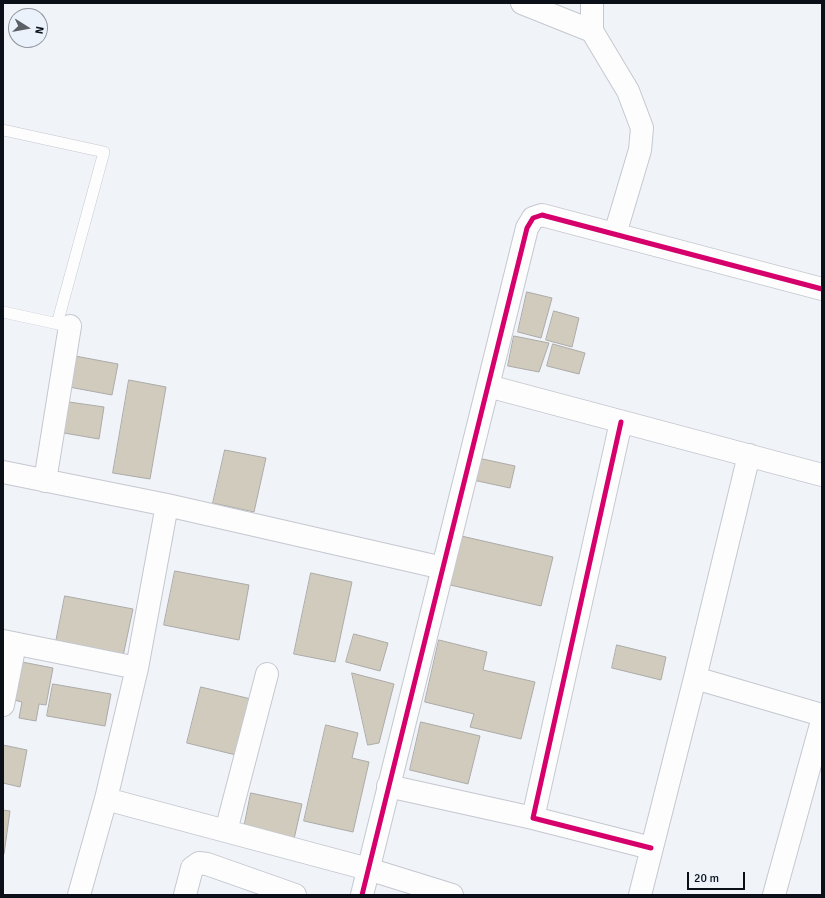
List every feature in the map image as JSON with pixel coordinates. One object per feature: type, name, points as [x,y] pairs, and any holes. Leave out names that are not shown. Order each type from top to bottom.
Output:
[{"type":"street","points":[[522,3],[592,31]]},
{"type":"street","points":[[592,3],[592,31],[628,91],[642,128],[640,150],[614,234]]},
{"type":"street","points":[[362,895],[527,228],[533,218],[542,215],[822,289]]},
{"type":"street","points":[[45,481],[64,325]]},
{"type":"street","points":[[488,386],[822,475]]},
{"type":"street","points":[[533,818],[621,422]]},
{"type":"street","points":[[640,895],[695,678],[749,455]]},
{"type":"street","points":[[3,472],[167,506],[443,568]]},
{"type":"street","points":[[79,895],[106,799],[137,668],[167,506]]},
{"type":"street","points":[[3,705],[9,642],[137,668]]},
{"type":"street","points":[[226,831],[267,674]]},
{"type":"street","points":[[695,678],[822,715]]},
{"type":"street","points":[[774,895],[822,721]]},
{"type":"street","points":[[388,786],[533,818],[651,848]]},
{"type":"street","points":[[106,799],[368,870],[452,895]]},
{"type":"street","points":[[185,895],[192,868],[199,862],[295,895]]},
{"type":"lane","points":[[3,130],[104,152],[64,325],[3,312]]},
{"type":"building","points":[[527,292],[552,298],[541,338],[518,332]]},
{"type":"building","points":[[554,311],[579,318],[572,347],[546,340]]},
{"type":"building","points":[[514,336],[549,343],[539,372],[508,366]]},
{"type":"building","points":[[553,344],[585,353],[579,374],[547,366]]},
{"type":"building","points":[[75,356],[118,364],[112,395],[69,387]]},
{"type":"building","points":[[129,380],[166,387],[150,479],[113,473]]},
{"type":"building","points":[[62,401],[104,407],[99,439],[58,432]]},
{"type":"building","points":[[225,450],[266,458],[254,512],[213,503]]},
{"type":"building","points":[[478,458],[515,466],[510,488],[473,480]]},
{"type":"building","points":[[457,535],[553,557],[541,606],[446,584]]},
{"type":"building","points":[[175,571],[249,585],[239,640],[164,625]]},
{"type":"building","points":[[311,573],[352,582],[335,662],[294,654]]},
{"type":"building","points":[[65,596],[133,609],[122,661],[55,647]]},
{"type":"building","points":[[354,634],[388,643],[380,671],[346,662]]},
{"type":"building","points":[[439,640],[487,652],[483,670],[535,682],[521,739],[470,727],[474,714],[425,702]]},
{"type":"building","points":[[617,645],[666,657],[661,680],[612,668]]},
{"type":"building","points":[[17,661],[53,668],[46,705],[39,704],[36,721],[19,718],[22,702],[10,699]]},
{"type":"building","points":[[352,673],[394,684],[379,743],[368,745]]},
{"type":"building","points":[[53,684],[111,694],[105,726],[47,716]]},
{"type":"building","points":[[201,687],[251,699],[236,755],[187,743]]},
{"type":"building","points":[[421,722],[480,736],[468,784],[410,770]]},
{"type":"building","points":[[326,725],[358,733],[352,758],[369,762],[353,832],[304,821]]},
{"type":"building","points":[[3,745],[27,750],[20,787],[3,783]]},
{"type":"building","points":[[251,793],[302,804],[294,839],[244,828]]},
{"type":"building","points":[[3,810],[10,811],[4,854],[3,854]]},
{"type":"cycle path","points":[[362,895],[527,228],[533,218],[542,215],[822,289]]},
{"type":"cycle path","points":[[621,422],[533,818],[651,848]]}]
